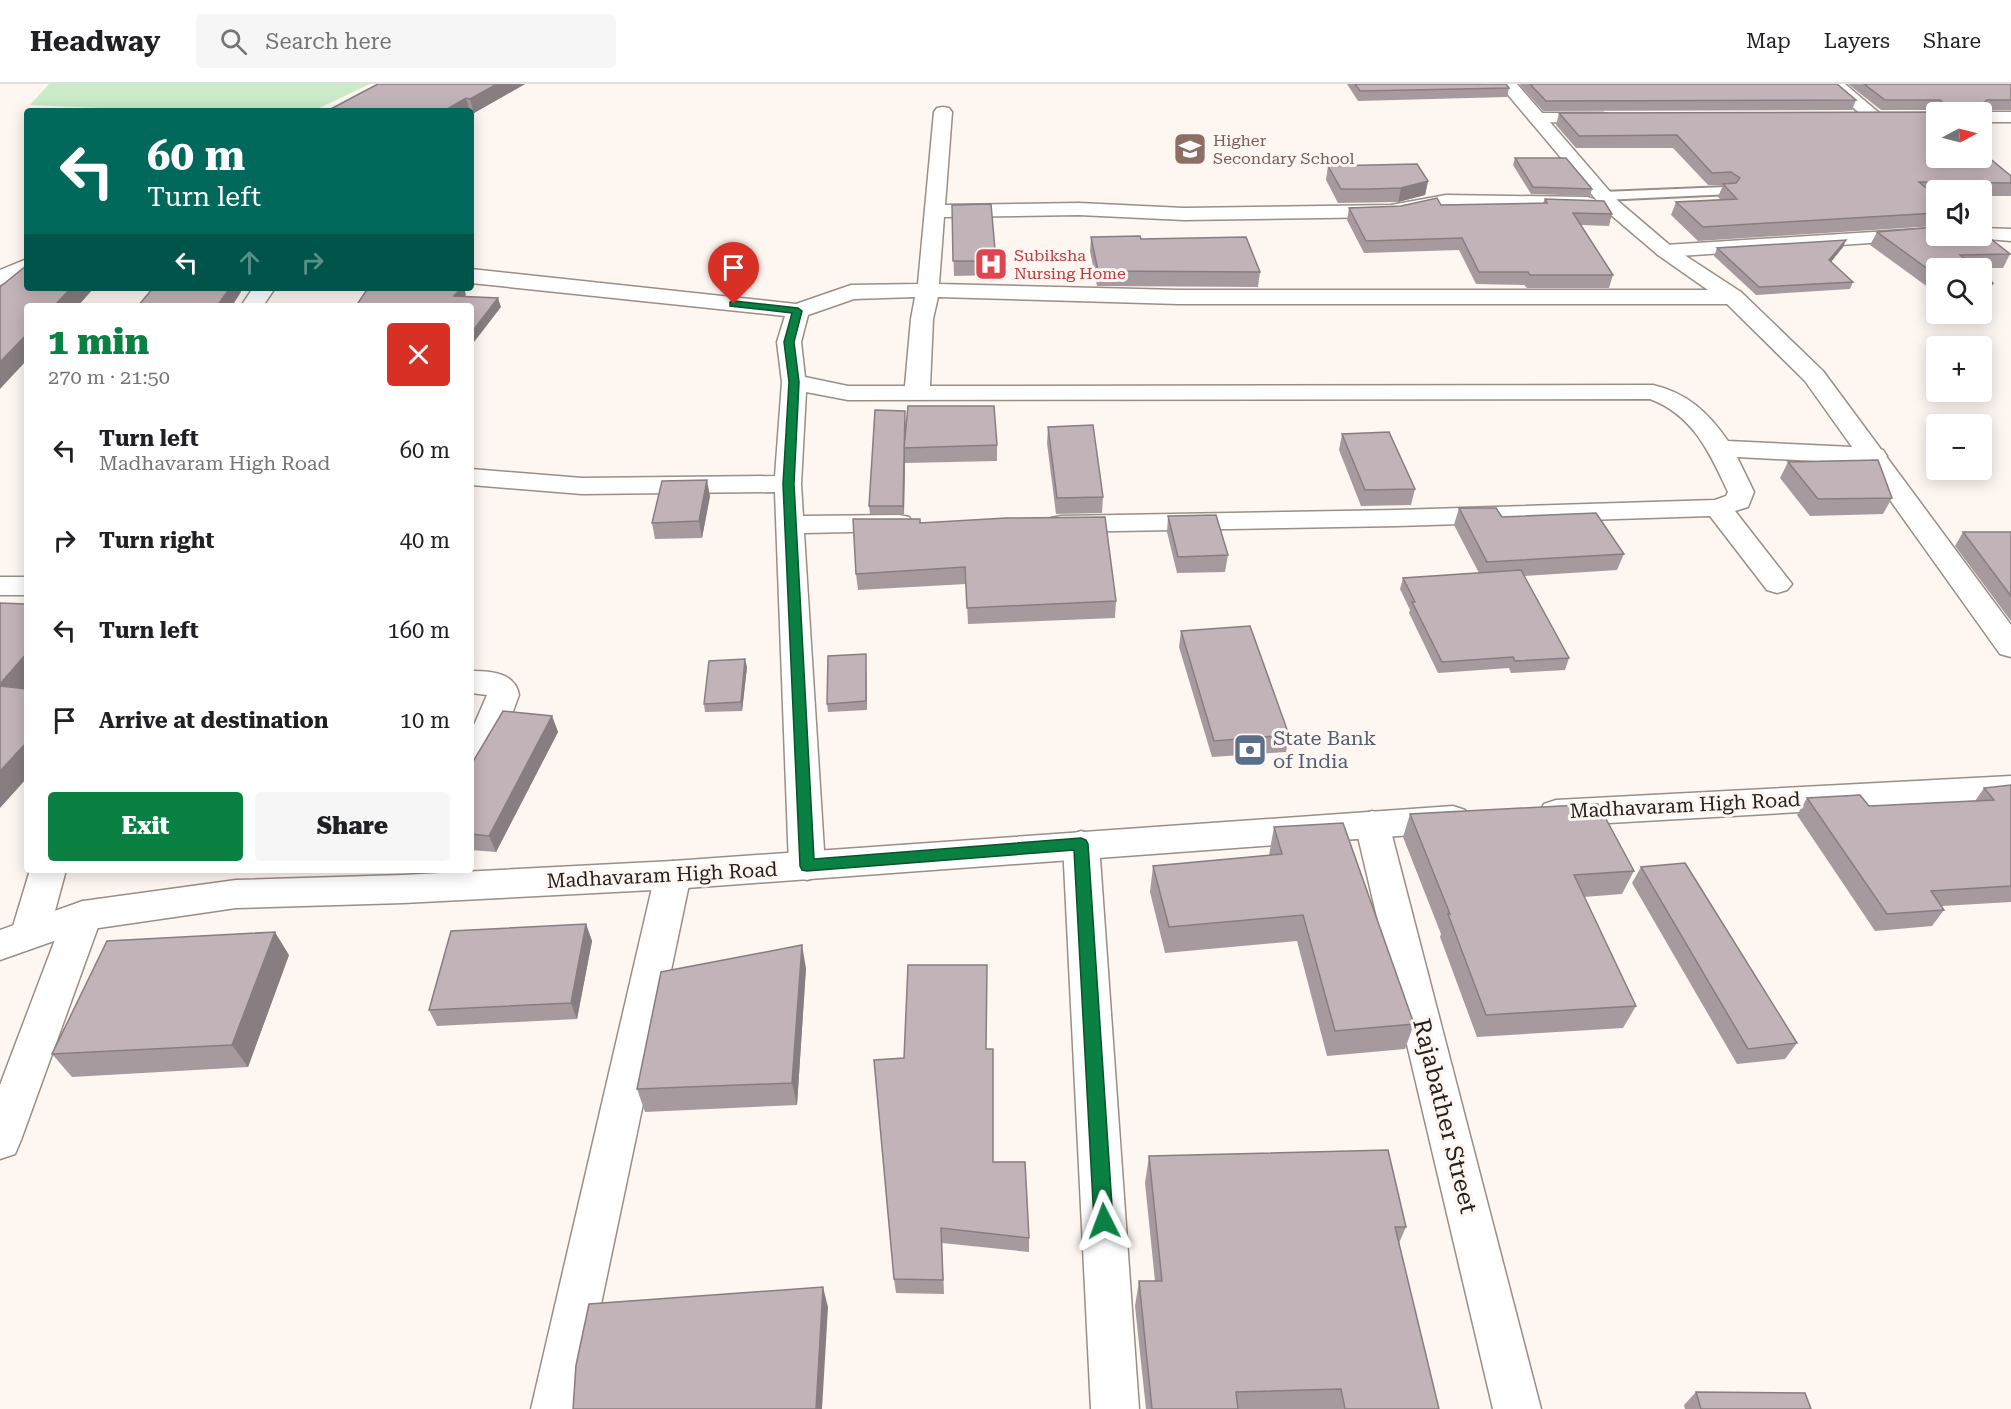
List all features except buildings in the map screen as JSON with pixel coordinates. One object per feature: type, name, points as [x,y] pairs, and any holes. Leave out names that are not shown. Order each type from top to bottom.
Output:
[{"type":"street","points":[[1508,84],[1607,200],[1665,251],[1732,297],[1814,376],[2011,647]]},
{"type":"street","points":[[1834,84],[1875,117]]},
{"type":"street","points":[[917,393],[922,319],[928,290],[943,112]]},
{"type":"street","points":[[1851,117],[1895,117]]},
{"type":"street","points":[[1992,117],[2011,117]]},
{"type":"street","points":[[1537,118],[1619,118]]},
{"type":"street","points":[[933,211],[1079,209],[1184,214],[1391,211],[1432,202],[1607,200]]},
{"type":"street","points":[[1992,234],[2011,235]]},
{"type":"street","points":[[1665,251],[1926,235]]},
{"type":"street","points":[[0,278],[24,266]]},
{"type":"street","points":[[474,276],[798,311],[851,292],[928,290],[1179,297],[1732,297]]},
{"type":"street","points":[[798,311],[789,342],[794,382],[788,484],[807,866]]},
{"type":"street","points":[[794,382],[848,393],[1653,392],[1667,395],[1693,412],[1703,422],[1721,448],[1741,492],[1738,501],[1718,508],[1397,518],[1038,524]]},
{"type":"street","points":[[1721,448],[1874,456]]},
{"type":"street","points":[[474,477],[582,486],[788,484]]},
{"type":"street","points":[[1718,508],[1777,584]]},
{"type":"street","points":[[790,525],[866,522],[925,524]]},
{"type":"street","points":[[0,586],[24,586]]},
{"type":"street","points":[[474,682],[494,683],[502,688],[504,695],[474,756]]},
{"type":"street","name":"Madhavaram High Road","points":[[1526,814],[2011,788]]},
{"type":"street","name":"Madhavaram High Road","points":[[15,939],[83,916],[236,894],[408,880],[673,875],[1081,844],[1491,817]]},
{"type":"street","name":"Rajabather Street","points":[[1372,824],[1517,1409]]},
{"type":"street","points":[[1081,844],[1115,1409]]},
{"type":"street","points":[[15,939],[47,873]]},
{"type":"street","points":[[555,1409],[673,875]]},
{"type":"street","points":[[0,1140],[83,916]]},
{"type":"lane","points":[[1607,200],[1726,191]]},
{"type":"green space","points":[[49,84],[370,84],[319,108],[102,108],[30,105]]},
{"type":"place","name":"Higher Secondary School","points":[[1190,149]]},
{"type":"place","name":"Subiksha Nursing Home","points":[[991,264]]},
{"type":"place","name":"State Bank of India","points":[[1250,750]]},
{"type":"route","points":[[734,304],[798,311],[789,342],[794,382],[788,484],[807,866],[1081,844],[1104,1221]]}]
